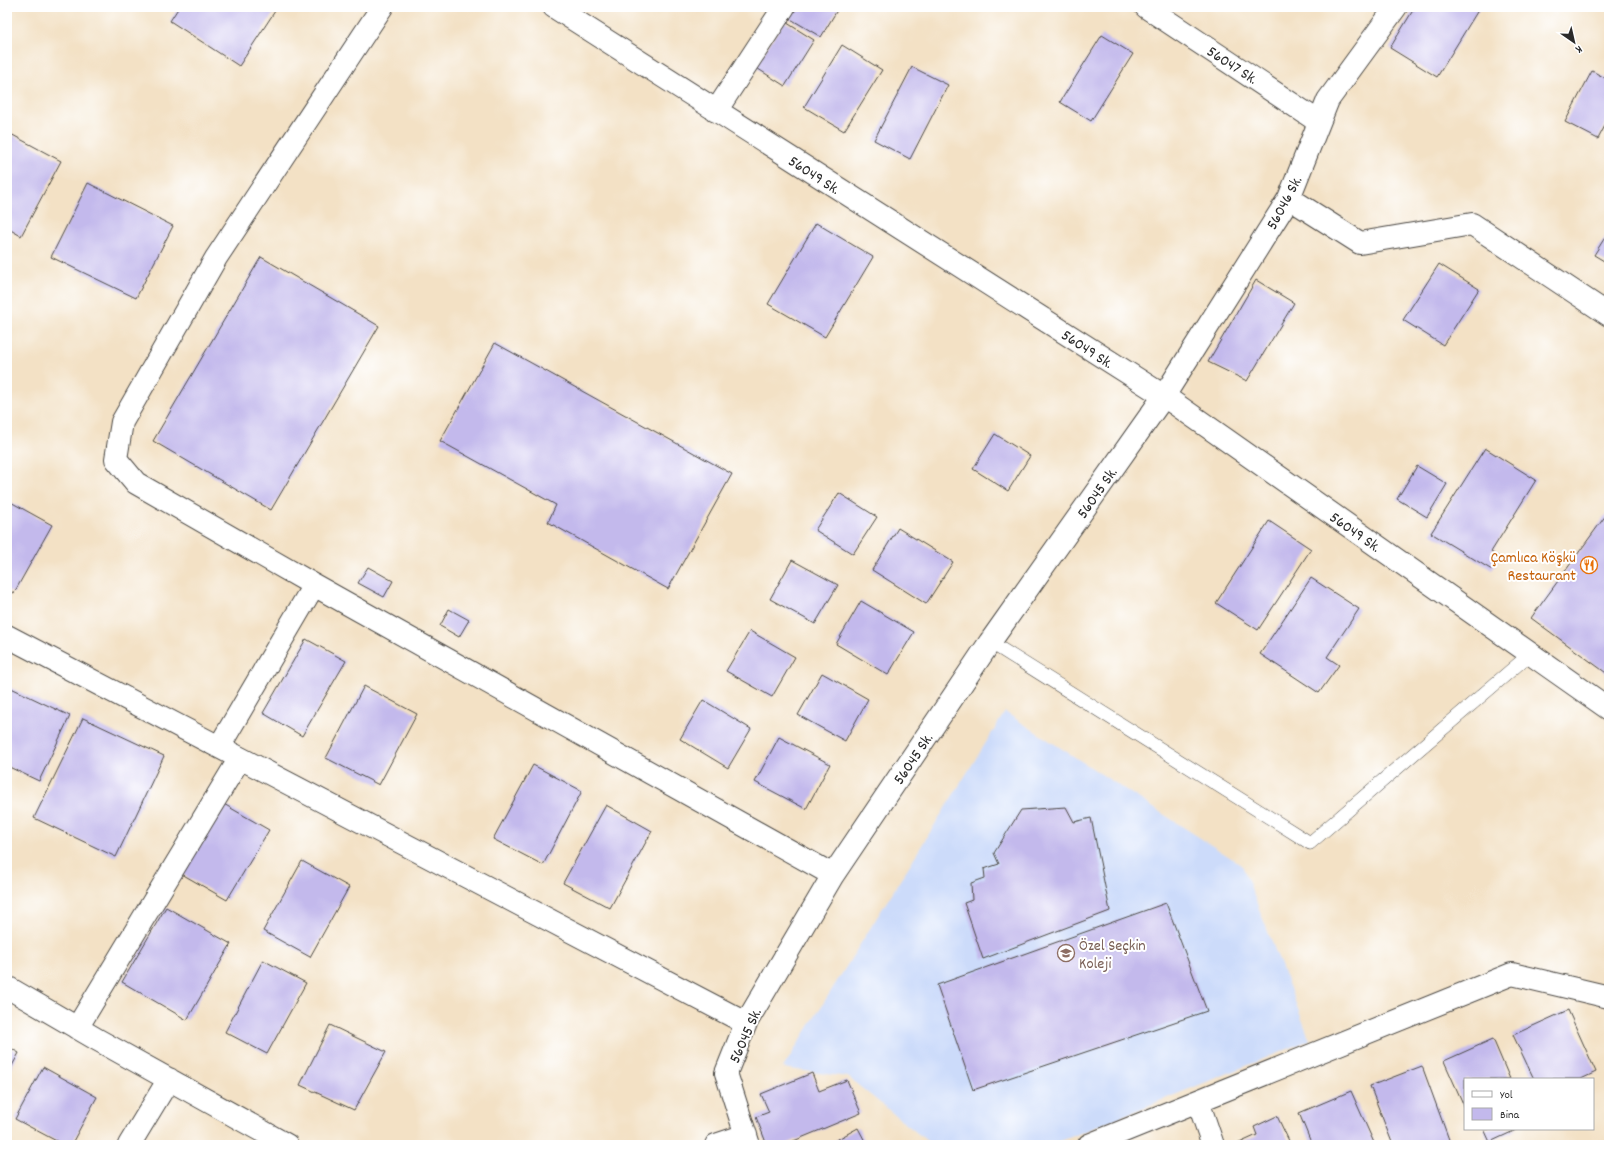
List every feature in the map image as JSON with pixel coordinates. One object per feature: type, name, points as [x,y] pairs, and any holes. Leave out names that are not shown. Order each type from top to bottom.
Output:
[{"type":"street","points":[[382,7],[216,258],[122,422],[116,459],[136,482],[314,585],[833,875]]},
{"type":"street","name":"56049 Sk.","points":[[554,7],[1164,396],[1609,709]]},
{"type":"street","points":[[716,111],[784,7]]},
{"type":"street","name":"56047 Sk.","points":[[1146,7],[1319,122]]},
{"type":"street","name":"56046 Sk.","points":[[1164,396],[1289,198],[1328,100],[1396,7]]},
{"type":"street","points":[[1289,198],[1360,243],[1472,224],[1609,315]]},
{"type":"street","name":"56045 Sk.","points":[[747,1140],[726,1073],[746,1023],[833,875],[990,642],[1164,396]]},
{"type":"street","points":[[219,747],[314,585]]},
{"type":"street","points":[[7,636],[746,1023]]},
{"type":"street","points":[[77,1028],[240,758]]},
{"type":"street","points":[[1089,1145],[1512,974],[1609,998]]},
{"type":"street","points":[[7,987],[169,1080],[287,1145]]},
{"type":"street","points":[[130,1145],[169,1080]]},
{"type":"street","points":[[1198,1101],[1212,1145]]},
{"type":"street","points":[[716,1145],[747,1140]]},
{"type":"lane","points":[[990,642],[1310,843],[1530,654]]},
{"type":"shaded area","name":"Özel Seçkin Koleji","points":[[1005,712],[1242,865],[1310,1040],[1051,1145],[932,1145],[848,1077],[783,1068]]},
{"type":"building","points":[[179,7],[277,8],[239,66],[170,21]]},
{"type":"building","points":[[796,7],[839,7],[821,37],[789,18]]},
{"type":"building","points":[[1415,7],[1480,7],[1437,77],[1390,48]]},
{"type":"building","points":[[784,21],[814,40],[785,86],[755,67]]},
{"type":"building","points":[[1102,35],[1133,54],[1091,121],[1060,102]]},
{"type":"building","points":[[842,45],[882,70],[844,131],[804,107]]},
{"type":"building","points":[[912,67],[948,85],[910,159],[874,140]]},
{"type":"building","points":[[1592,71],[1609,80],[1609,118],[1598,139],[1565,122]]},
{"type":"building","points":[[7,132],[61,161],[21,236],[7,228]]},
{"type":"building","points":[[88,183],[173,226],[136,298],[51,257]]},
{"type":"building","points":[[816,223],[873,257],[825,337],[768,304]]},
{"type":"building","points":[[1609,231],[1609,264],[1594,255]]},
{"type":"building","points":[[261,257],[379,326],[271,510],[153,441]]},
{"type":"building","points":[[1439,264],[1479,289],[1443,345],[1403,320]]},
{"type":"building","points":[[1256,280],[1294,303],[1247,381],[1208,362]]},
{"type":"building","points":[[495,343],[732,474],[668,589],[548,522],[556,505],[440,441]]},
{"type":"building","points":[[995,434],[1030,456],[1008,491],[973,469]]},
{"type":"building","points":[[1485,448],[1536,480],[1491,552],[1500,558],[1492,570],[1431,533]]},
{"type":"building","points":[[1417,466],[1447,484],[1427,517],[1397,499]]},
{"type":"building","points":[[839,493],[877,517],[853,554],[815,530]]},
{"type":"building","points":[[7,500],[52,525],[14,593],[7,590]]},
{"type":"building","name":"Çamlıca Köşkü Restaurant","points":[[1609,511],[1609,675],[1531,618]]},
{"type":"building","points":[[1269,521],[1311,549],[1258,630],[1216,603]]},
{"type":"building","points":[[898,528],[953,562],[926,604],[872,570]]},
{"type":"building","points":[[792,560],[838,585],[815,624],[770,599]]},
{"type":"building","points":[[368,567],[393,581],[384,597],[358,583]]},
{"type":"building","points":[[1311,578],[1359,609],[1327,657],[1339,665],[1319,693],[1260,654]]},
{"type":"building","points":[[861,601],[914,632],[888,675],[836,644]]},
{"type":"building","points":[[449,609],[469,620],[459,637],[440,626]]},
{"type":"building","points":[[750,631],[795,657],[772,697],[726,671]]},
{"type":"building","points":[[306,639],[346,661],[302,736],[263,713]]},
{"type":"building","points":[[822,673],[868,699],[845,741],[798,715]]},
{"type":"building","points":[[7,686],[70,716],[39,781],[7,766]]},
{"type":"building","points":[[364,686],[417,714],[379,785],[326,758]]},
{"type":"building","points":[[703,700],[751,729],[728,768],[680,739]]},
{"type":"building","points":[[83,718],[164,756],[116,857],[34,818]]},
{"type":"building","points":[[779,737],[830,764],[806,809],[755,782]]},
{"type":"building","points":[[533,765],[582,791],[543,865],[493,839]]},
{"type":"building","points":[[222,803],[269,830],[227,900],[180,873]]},
{"type":"building","points":[[606,805],[652,831],[610,908],[563,883]]},
{"type":"building","points":[[1066,807],[1074,822],[1091,818],[1110,911],[983,959],[964,903],[972,900],[971,883],[985,878],[984,869],[999,864],[994,853],[1021,810]]},
{"type":"building","points":[[302,861],[349,887],[310,957],[263,931]]},
{"type":"building","points":[[1166,903],[1207,1011],[973,1090],[937,985]]},
{"type":"building","points":[[166,907],[231,944],[187,1020],[122,982]]},
{"type":"building","points":[[263,960],[306,983],[267,1054],[225,1032]]},
{"type":"building","points":[[1568,1010],[1596,1072],[1583,1078],[1534,1078],[1513,1035]]},
{"type":"building","points":[[330,1025],[386,1052],[354,1110],[300,1085]]},
{"type":"building","points":[[1493,1039],[1510,1078],[1464,1078],[1464,1106],[1444,1061]]},
{"type":"building","points":[[7,1046],[19,1053],[7,1075]]},
{"type":"building","points":[[1422,1066],[1451,1145],[1393,1145],[1370,1086]]},
{"type":"building","points":[[43,1067],[97,1097],[71,1145],[64,1145],[15,1119]]},
{"type":"building","points":[[812,1073],[819,1091],[847,1080],[861,1113],[784,1145],[767,1145],[756,1117],[769,1112],[761,1094]]},
{"type":"building","points":[[1351,1091],[1375,1145],[1312,1145],[1299,1113]]},
{"type":"building","points":[[1277,1116],[1291,1145],[1235,1145],[1257,1135],[1254,1127]]},
{"type":"building","points":[[858,1128],[867,1145],[827,1145]]},
{"type":"building","points":[[1484,1130],[1516,1130],[1490,1142]]},
{"type":"place","name":"Çamlıca Köşkü Restaurant","points":[[1589,565]]},
{"type":"place","name":"Özel Seçkin Koleji","points":[[1066,953]]}]
